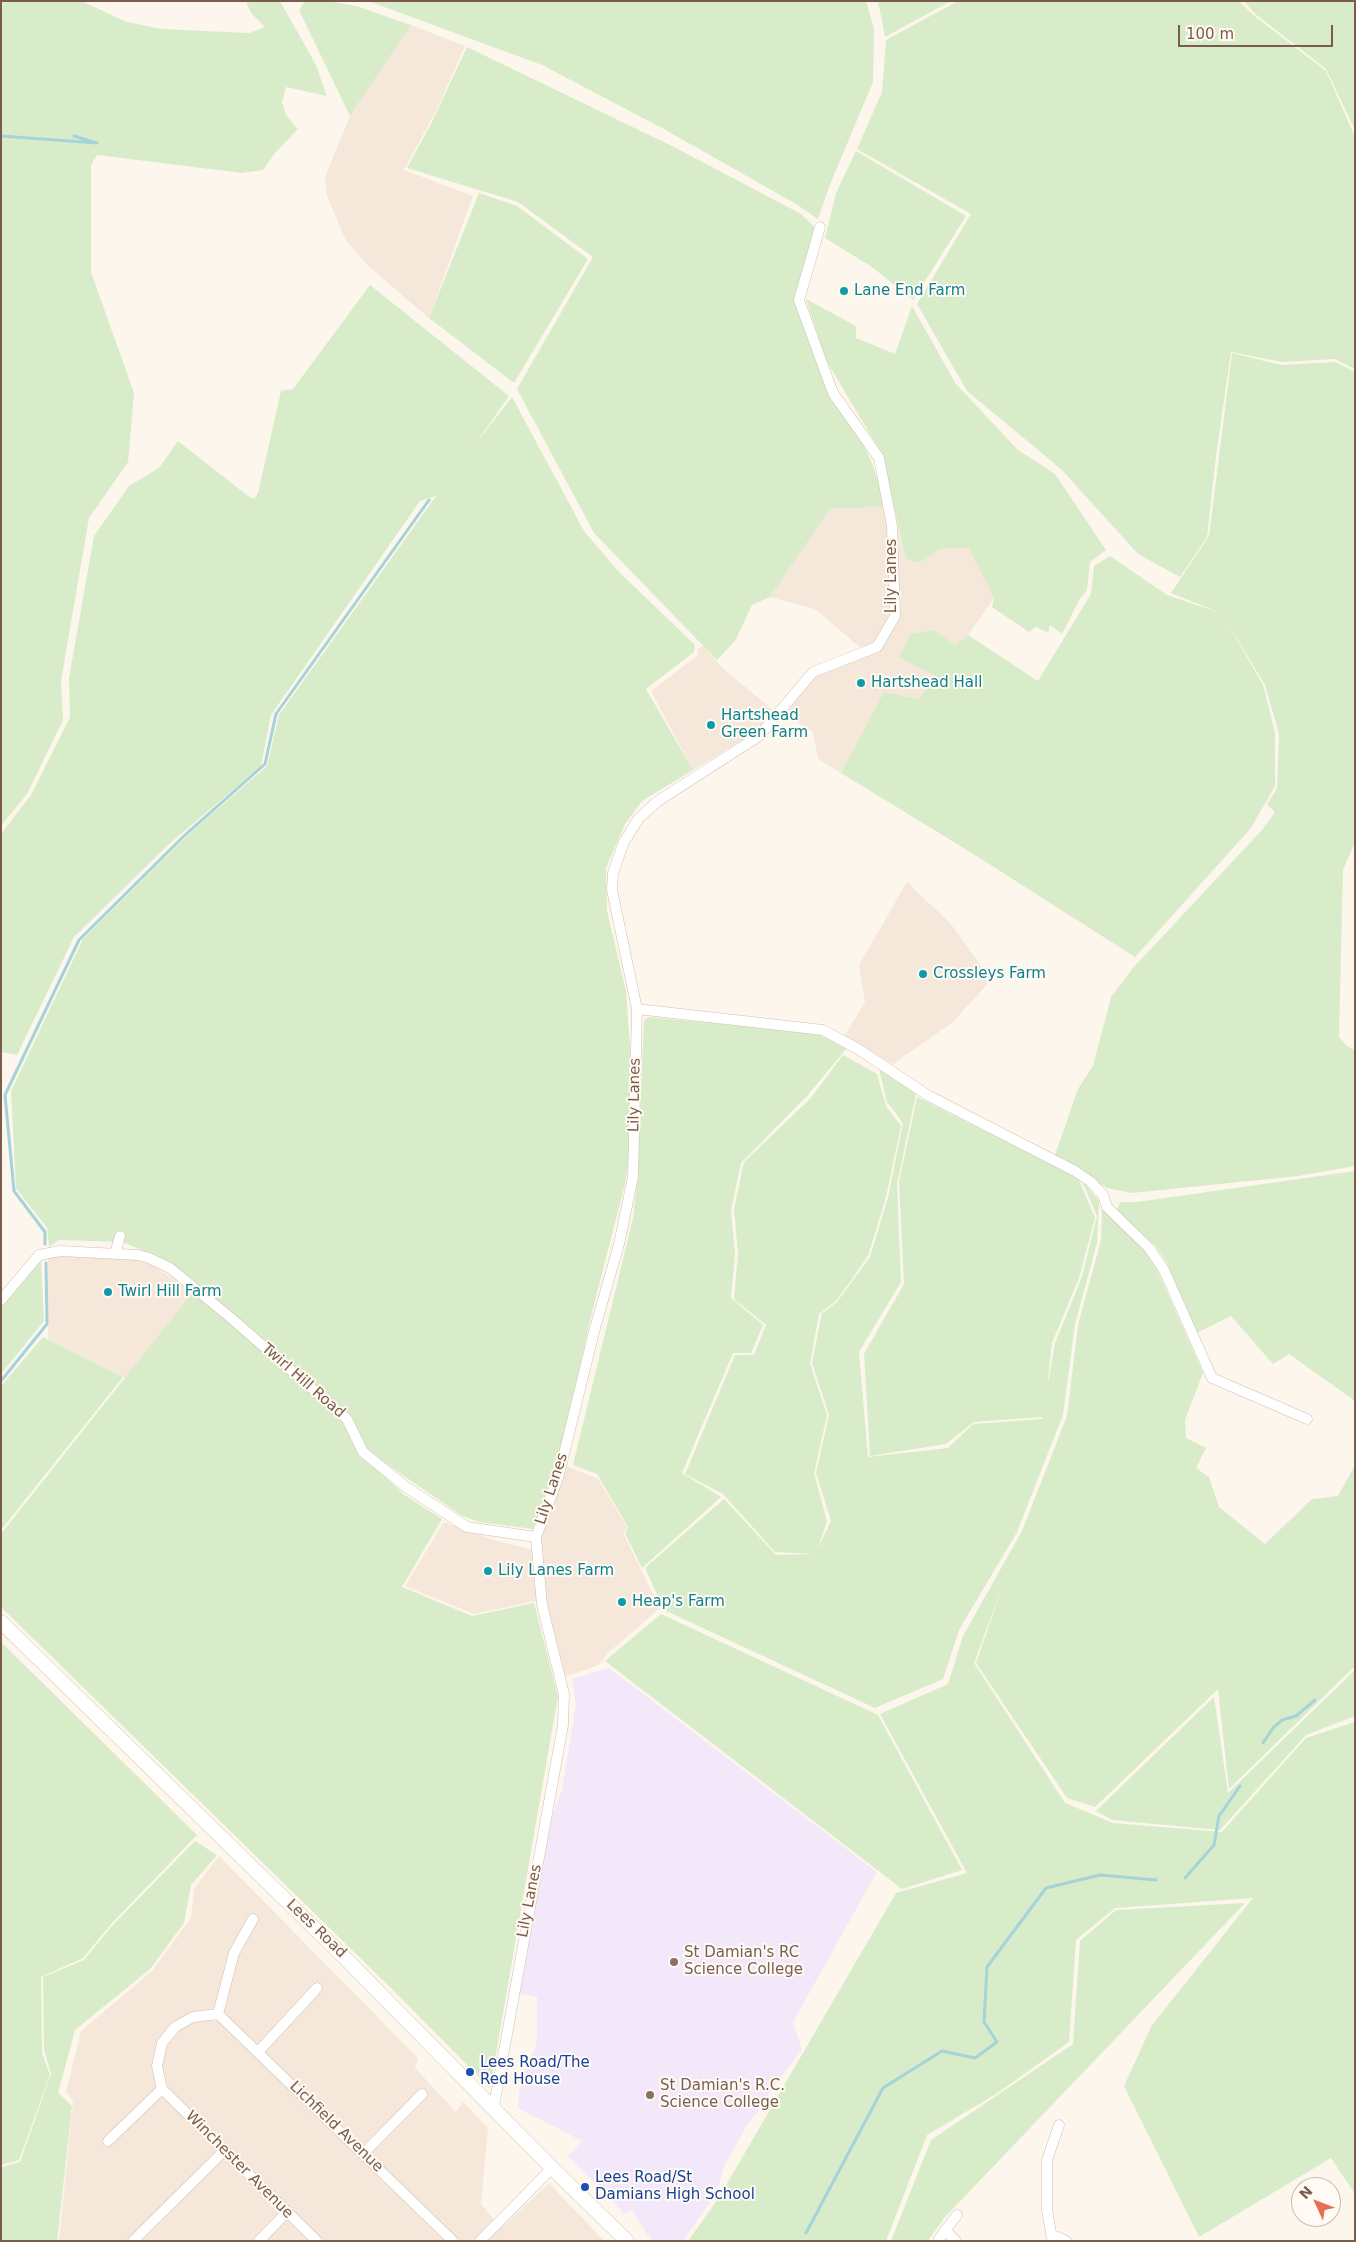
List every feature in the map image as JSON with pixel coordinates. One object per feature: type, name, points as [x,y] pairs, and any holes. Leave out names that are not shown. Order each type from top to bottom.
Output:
[{"type":"main road","name":"Lees Road","points":[[1,1622],[346,1959],[494,2106],[552,2168],[627,2241]]},
{"type":"street","name":"Lily Lanes","points":[[494,2106],[563,1725],[564,1694],[542,1605],[536,1537],[558,1478],[594,1328],[619,1244],[632,1177],[637,1009],[612,890],[616,860],[639,818],[658,801],[760,736],[813,672],[877,647],[895,616],[892,526],[878,458],[833,393],[799,300],[820,227]]},
{"type":"street","points":[[637,1009],[823,1030],[858,1049],[929,1096],[1075,1171],[1091,1182],[1103,1195],[1107,1207],[1149,1248],[1164,1270],[1212,1378],[1307,1419]]},
{"type":"street","points":[[115,1254],[120,1236]]},
{"type":"street","name":"Twirl Hill Road","points":[[1,1300],[39,1255],[60,1252],[138,1255],[170,1268],[231,1318],[347,1419],[363,1452],[406,1487],[467,1527],[536,1537]]},
{"type":"street","points":[[108,2141],[162,2088],[157,2066],[162,2043],[175,2026],[193,2016],[218,2014],[234,1953],[253,1918]]},
{"type":"street","points":[[258,2052],[318,1988]]},
{"type":"street","name":"Lichfield Avenue","points":[[218,2014],[453,2241]]},
{"type":"street","name":"Winchester Avenue","points":[[162,2088],[317,2241]]},
{"type":"street","points":[[363,2154],[422,2094]]},
{"type":"street","points":[[1059,2125],[1047,2160],[1047,2210],[1052,2240],[1058,2237],[1066,2241]]},
{"type":"street","points":[[133,2241],[225,2150]]},
{"type":"street","points":[[480,2241],[552,2168]]},
{"type":"street","points":[[259,2241],[287,2212]]},
{"type":"street","points":[[956,2241],[942,2235],[957,2215]]},
{"type":"shaded area","points":[[411,25],[465,46],[437,109],[404,170],[473,196],[429,318],[370,268],[346,241],[327,196],[325,177],[350,116]]},
{"type":"shaded area","points":[[886,507],[898,524],[906,559],[919,563],[940,549],[970,548],[994,598],[968,635],[955,645],[934,630],[935,676],[919,699],[884,693],[841,773],[818,759],[813,732],[785,715],[693,770],[651,691],[698,655],[697,650],[703,646],[725,670],[774,711],[810,669],[862,649],[815,609],[770,597],[830,509]]},
{"type":"shaded area","points":[[907,882],[951,924],[991,980],[953,1022],[893,1064],[844,1037],[865,1002],[859,965]]},
{"type":"shaded area","points":[[48,1256],[137,1258],[157,1268],[193,1292],[126,1378],[48,1339]]},
{"type":"shaded area","points":[[567,1466],[598,1479],[627,1527],[623,1533],[660,1608],[609,1652],[599,1665],[556,1680],[536,1601],[474,1614],[405,1586],[444,1522],[497,1541],[534,1550]]},
{"type":"shaded area","name":"St Damian's RC Science College","points":[[609,1668],[877,1872],[793,2022],[802,2050],[747,2125],[724,2167],[717,2192],[683,2241],[654,2241],[647,2234],[632,2210],[625,2214],[568,2156],[582,2141],[518,2108],[520,2081],[536,2046],[537,1997],[517,1993],[532,1905],[553,1814],[562,1789],[576,1705],[572,1679]]},
{"type":"shaded area","points":[[219,1856],[418,2058],[415,2068],[456,2112],[463,2102],[488,2128],[481,2204],[501,2228],[549,2183],[604,2241],[59,2241],[73,2101],[66,2092],[81,2031],[152,1971],[191,1918],[194,1889]]},
{"type":"green space","points":[[1,1],[81,1],[127,22],[161,29],[249,33],[265,27],[251,13],[246,1],[280,1],[316,65],[327,96],[286,87],[282,102],[286,115],[298,129],[275,153],[263,170],[242,173],[97,155],[91,165],[91,272],[134,393],[128,462],[89,518],[61,681],[63,720],[27,794],[1,826]]},
{"type":"green space","points":[[305,1],[328,1],[356,6],[411,25],[350,116],[299,10]]},
{"type":"green space","points":[[368,1],[866,1],[874,29],[873,82],[829,187],[818,219],[796,204],[662,128],[542,65]]},
{"type":"green space","points":[[878,1],[951,1],[885,37]]},
{"type":"green space","points":[[958,1],[1239,1],[1252,14],[1326,71],[1355,137],[1355,369],[1335,359],[1282,362],[1231,352],[1207,537],[1180,577],[1138,554],[1062,470],[967,391],[917,304],[971,214],[857,149],[882,92],[886,40]]},
{"type":"green space","points":[[1244,1],[1355,1],[1355,130],[1326,69],[1254,13]]},
{"type":"green space","points":[[467,47],[674,147],[801,214],[817,229],[794,298],[872,463],[886,507],[830,509],[770,597],[752,605],[735,641],[717,660],[594,533],[517,389],[593,257],[518,202],[407,168],[432,122]]},
{"type":"green space","points":[[856,151],[966,216],[913,300],[872,267],[825,238],[836,193]]},
{"type":"green space","points":[[479,193],[517,206],[588,259],[514,383],[429,318]]},
{"type":"green space","points":[[370,285],[509,396],[474,446],[512,397],[584,531],[618,571],[695,645],[694,652],[646,689],[693,770],[642,801],[625,824],[606,868],[607,911],[626,991],[635,1117],[625,1184],[591,1316],[562,1448],[533,1529],[480,1522],[462,1516],[368,1451],[350,1415],[292,1364],[169,1262],[123,1242],[59,1240],[49,1247],[47,1228],[16,1188],[11,1091],[83,939],[192,831],[267,766],[279,715],[436,496],[420,501],[271,715],[261,766],[169,844],[74,937],[17,1055],[1,1052],[1,834],[31,795],[70,717],[69,678],[94,536],[129,486],[159,468],[178,441],[254,499],[258,493],[281,391],[293,389]]},
{"type":"green space","points":[[806,299],[856,326],[856,338],[895,354],[912,306],[956,384],[1018,450],[1055,474],[1106,550],[1090,562],[1087,590],[1079,600],[1062,634],[1050,625],[1048,633],[1036,627],[1029,632],[992,607],[994,598],[969,548],[940,549],[919,563],[906,559],[882,454],[826,360]]},
{"type":"green space","points":[[1232,353],[1281,365],[1335,362],[1355,372],[1355,842],[1343,870],[1339,1037],[1347,1046],[1355,1050],[1355,1166],[1298,1176],[1132,1193],[1107,1188],[1055,1155],[1078,1089],[1093,1066],[1111,997],[1133,968],[1262,830],[1275,812],[1267,805],[1277,788],[1279,734],[1265,685],[1225,619],[1263,685],[1275,732],[1275,786],[1251,828],[1135,957],[975,855],[841,773],[884,692],[919,699],[935,676],[899,657],[911,634],[934,630],[955,645],[968,635],[1038,681],[1091,594],[1094,566],[1110,556],[1167,595],[1221,613],[1171,593],[1209,536]]},
{"type":"green space","points":[[648,1017],[816,1033],[847,1048],[806,1097],[741,1163],[731,1210],[735,1254],[731,1298],[763,1325],[751,1353],[733,1353],[682,1473],[721,1497],[642,1568],[625,1533],[628,1527],[597,1474],[573,1465],[633,1218],[637,1184],[644,1021]]},
{"type":"green space","points":[[843,1055],[877,1074],[886,1106],[901,1126],[886,1197],[868,1256],[837,1300],[819,1314],[810,1364],[827,1415],[814,1473],[827,1521],[817,1550],[831,1521],[816,1473],[829,1415],[812,1363],[822,1313],[837,1302],[870,1257],[888,1198],[903,1123],[887,1102],[879,1069],[916,1094],[897,1184],[901,1282],[859,1352],[868,1457],[948,1448],[973,1424],[1042,1419],[1042,1417],[974,1422],[946,1444],[870,1456],[864,1354],[904,1284],[899,1182],[917,1097],[1078,1178],[1095,1218],[1079,1278],[1052,1343],[1047,1389],[1055,1343],[1082,1277],[1097,1216],[1081,1179],[1099,1201],[1097,1243],[1075,1324],[1063,1415],[1017,1532],[959,1630],[943,1679],[875,1708],[664,1610],[645,1568],[724,1499],[776,1555],[815,1554],[775,1552],[723,1494],[685,1474],[735,1355],[754,1355],[766,1325],[734,1299],[738,1254],[734,1209],[744,1162],[810,1099]]},
{"type":"green space","points":[[1355,1171],[1355,1401],[1289,1354],[1273,1364],[1231,1316],[1197,1333],[1167,1263],[1155,1245],[1117,1211],[1120,1202],[1137,1202]]},
{"type":"green space","points":[[1102,1207],[1150,1254],[1203,1373],[1185,1420],[1186,1438],[1206,1448],[1196,1468],[1209,1477],[1219,1507],[1265,1544],[1312,1499],[1338,1496],[1355,1465],[1355,1666],[1229,1789],[1218,1689],[1095,1807],[1067,1798],[976,1663],[1004,1582],[974,1663],[1065,1803],[1113,1823],[1222,1832],[1306,1738],[1355,1722],[1355,2194],[1331,2158],[1299,2177],[1291,2177],[1291,2182],[1199,2237],[1124,2086],[1152,2025],[1253,1898],[1115,1908],[1076,1940],[1069,2042],[996,2094],[927,2135],[886,2241],[688,2241],[718,2199],[896,1893],[967,1873],[880,1714],[948,1684],[963,1636],[1022,1531],[1067,1416],[1078,1325],[1101,1240]]},
{"type":"green space","points":[[41,1259],[44,1321],[1,1374],[1,1306]]},
{"type":"green space","points":[[193,1292],[342,1421],[360,1453],[403,1494],[442,1519],[402,1587],[472,1616],[534,1603],[558,1696],[490,2088],[393,1990],[1,1607],[1,1534]]},
{"type":"green space","points":[[43,1337],[123,1377],[1,1530],[1,1386]]},
{"type":"green space","points":[[661,1614],[878,1715],[962,1870],[902,1889],[605,1661]]},
{"type":"green space","points":[[1,1642],[197,1835],[112,1923],[83,1958],[41,1977],[42,2053],[50,2075],[19,2160],[1,2165]]},
{"type":"green space","points":[[1355,1670],[1355,1716],[1306,1735],[1220,1830],[1112,1820],[1096,1811],[1214,1697],[1228,1793]]},
{"type":"green space","points":[[195,1841],[217,1855],[191,1885],[184,1923],[150,1969],[75,2030],[58,2093],[72,2106],[57,2241],[1,2241],[2,2167],[20,2162],[51,2074],[44,2050],[43,1977],[84,1960],[112,1926]]},
{"type":"green space","points":[[1245,1903],[944,2218],[928,2241],[891,2241],[931,2140],[1073,2044],[1080,1941],[1116,1910]]},
{"type":"waterway","points":[[1,136],[97,143],[74,136]]},
{"type":"waterway","points":[[45,1244],[45,1232],[14,1191],[5,1095],[79,940],[185,835],[265,764],[276,714],[429,500]]},
{"type":"waterway","points":[[1,1381],[47,1324],[46,1263]]},
{"type":"waterway","points":[[1263,1743],[1273,1728],[1282,1720],[1296,1716],[1315,1700]]},
{"type":"waterway","points":[[1185,1878],[1214,1845],[1219,1816],[1240,1786]]},
{"type":"waterway","points":[[806,2233],[883,2088],[942,2051],[975,2058],[997,2042],[984,2022],[987,1967],[1046,1888],[1100,1875],[1156,1880]]},
{"type":"place","name":"Lane End Farm","points":[[844,291]]},
{"type":"place","name":"Hartshead Hall","points":[[861,683]]},
{"type":"place","name":"Hartshead Green Farm","points":[[711,725]]},
{"type":"place","name":"Crossleys Farm","points":[[923,974]]},
{"type":"place","name":"Twirl Hill Farm","points":[[108,1292]]},
{"type":"place","name":"Lily Lanes Farm","points":[[488,1571]]},
{"type":"place","name":"Heap's Farm","points":[[622,1602]]},
{"type":"place","name":"St Damian's RC Science College","points":[[674,1962]]},
{"type":"place","name":"Lees Road/The Red House","points":[[470,2072]]},
{"type":"place","name":"St Damian's R.C. Science College","points":[[650,2095]]},
{"type":"place","name":"Lees Road/St Damians High School","points":[[585,2187]]}]
